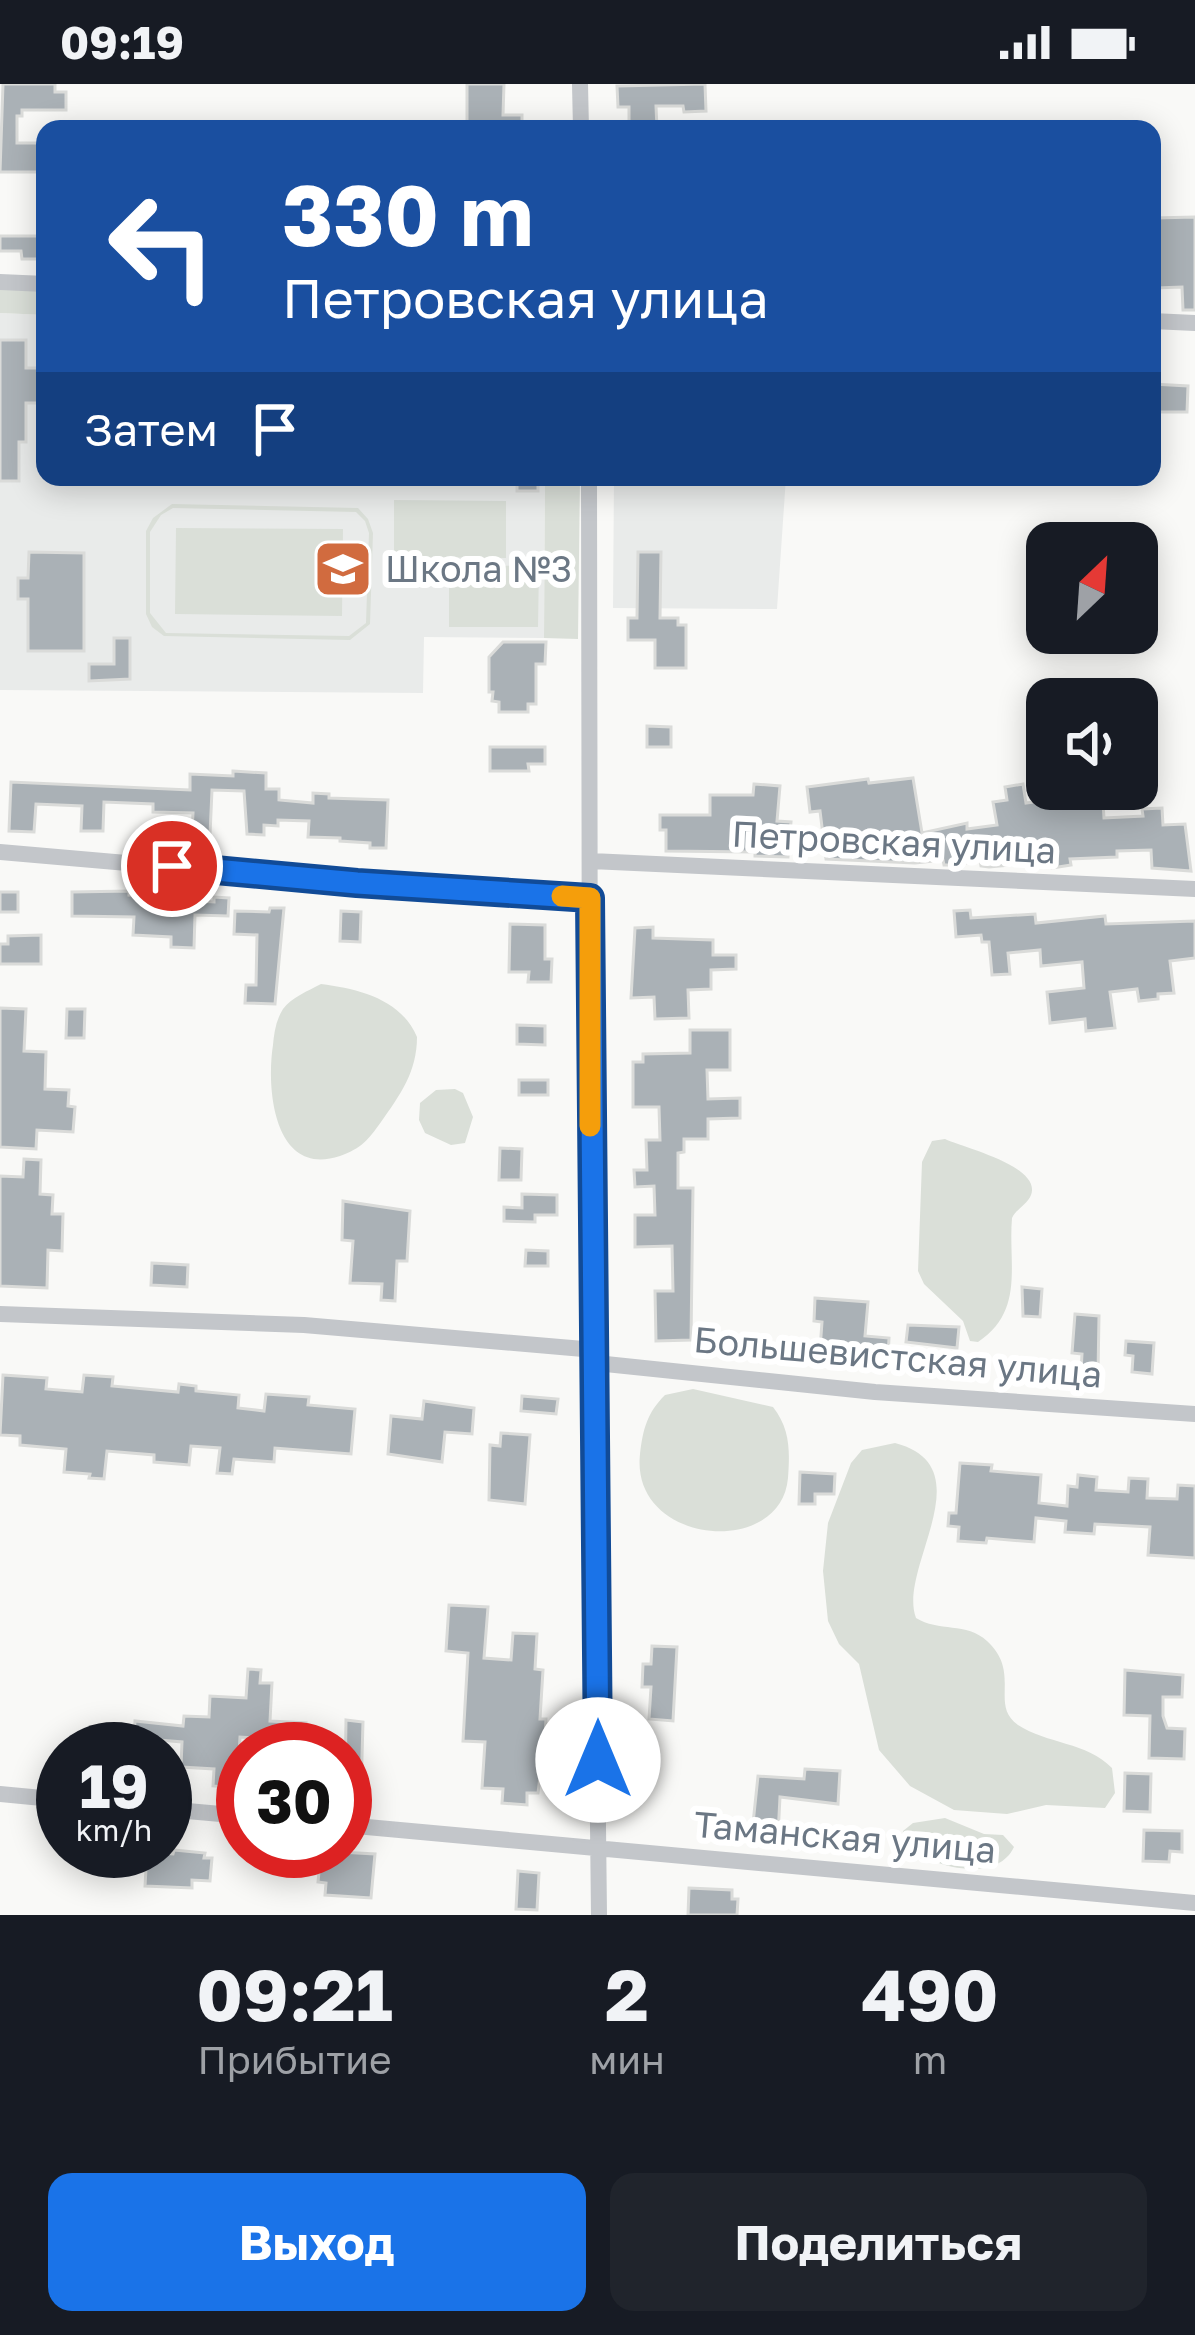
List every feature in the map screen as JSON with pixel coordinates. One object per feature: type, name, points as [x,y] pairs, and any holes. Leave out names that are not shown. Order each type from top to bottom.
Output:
[{"type":"street","points":[[580,84],[581,120]]},
{"type":"street","points":[[0,282],[36,284]]},
{"type":"street","points":[[1161,322],[1195,323]]},
{"type":"street","points":[[589,486],[599,1915]]},
{"type":"street","points":[[0,852],[590,898]]},
{"type":"street","name":"Петровская улица","points":[[591,861],[1195,889]]},
{"type":"street","name":"Большевистская улица","points":[[0,1314],[304,1325],[875,1392],[1195,1414]]},
{"type":"street","points":[[0,1794],[36,1797]]},
{"type":"street","name":"Таманская улица","points":[[372,1827],[1195,1903]]},
{"type":"shaded area","points":[[0,289],[36,290],[36,315],[0,313]]},
{"type":"shaded area","name":"Школа №3","points":[[0,313],[36,315],[36,486],[545,486],[544,638],[424,637],[423,693],[0,690]]},
{"type":"shaded area","points":[[545,486],[580,486],[578,639],[544,638]]},
{"type":"shaded area","points":[[614,486],[785,486],[777,609],[613,608]]},
{"type":"shaded area","points":[[394,500],[506,501],[506,558],[394,557]]},
{"type":"shaded area","points":[[172,504],[358,508],[373,533],[370,624],[350,640],[164,636],[146,614],[146,531],[153,518]],"holes":[[[173,508],[356,512],[369,533],[366,623],[349,636],[166,633],[150,613],[150,532],[161,515]]]},
{"type":"shaded area","points":[[176,528],[343,529],[342,616],[175,614]]},
{"type":"shaded area","points":[[449,565],[539,566],[538,627],[449,627]]},
{"type":"shaded area","points":[[321,984],[364,993],[390,1005],[417,1037],[406,1083],[372,1134],[348,1153],[318,1159],[301,1154],[279,1125],[271,1063],[283,1009]]},
{"type":"shaded area","points":[[436,1090],[463,1093],[473,1117],[465,1143],[451,1145],[425,1133],[419,1120],[420,1103]]},
{"type":"shaded area","points":[[945,1139],[1014,1167],[1031,1185],[1031,1195],[1012,1218],[1011,1286],[1003,1316],[978,1342],[970,1341],[963,1321],[924,1284],[918,1271],[922,1162],[932,1141]]},
{"type":"shaded area","points":[[693,1389],[773,1407],[779,1415],[788,1440],[788,1478],[779,1504],[761,1521],[735,1530],[681,1523],[658,1508],[643,1484],[640,1454],[650,1415],[665,1395]]},
{"type":"shaded area","points":[[895,1443],[921,1455],[934,1473],[937,1496],[913,1597],[916,1618],[971,1631],[987,1641],[1003,1665],[1010,1717],[1029,1731],[1091,1753],[1112,1768],[1115,1793],[1105,1808],[1046,1805],[1007,1814],[954,1810],[910,1786],[879,1750],[859,1664],[839,1644],[828,1621],[823,1571],[828,1523],[851,1463],[862,1450]]},
{"type":"shaded area","points":[[945,1818],[984,1834],[1003,1835],[1014,1847],[1005,1859],[976,1869],[926,1858],[902,1841],[903,1831],[913,1823]]},
{"type":"building","points":[[3,84],[55,84],[55,92],[66,92],[66,110],[22,110],[22,116],[17,116],[17,143],[36,143],[36,172],[0,172]]},
{"type":"building","points":[[467,84],[504,84],[503,115],[522,115],[522,120],[467,120]]},
{"type":"building","points":[[705,84],[706,111],[656,106],[657,120],[629,120],[629,107],[618,107],[617,86]]},
{"type":"building","points":[[1195,217],[1195,310],[1183,310],[1182,287],[1161,288],[1161,218]]},
{"type":"building","points":[[0,236],[36,236],[36,259],[22,259],[21,251],[0,251]]},
{"type":"building","points":[[0,340],[26,340],[26,368],[36,368],[36,403],[26,403],[19,481],[0,481]]},
{"type":"building","points":[[1161,384],[1188,386],[1187,412],[1161,412]]},
{"type":"building","points":[[517,486],[538,486],[538,491],[517,491]]},
{"type":"building","points":[[29,552],[84,553],[84,651],[28,651],[28,599],[18,599],[18,578],[28,578]]},
{"type":"building","points":[[638,552],[661,552],[660,618],[678,618],[678,625],[686,625],[686,668],[655,668],[655,640],[628,640],[628,618],[637,618]]},
{"type":"building","points":[[114,638],[130,638],[130,679],[89,681],[89,664],[114,664]]},
{"type":"building","points":[[503,642],[546,642],[545,664],[536,664],[536,704],[528,704],[528,712],[499,712],[499,702],[492,701],[489,657]]},
{"type":"building","points":[[647,726],[671,727],[671,747],[647,747]]},
{"type":"building","points":[[490,747],[545,747],[545,764],[528,764],[529,771],[490,771]]},
{"type":"building","points":[[233,771],[266,773],[266,789],[279,789],[279,800],[313,803],[313,793],[388,800],[386,848],[308,837],[309,821],[278,820],[278,826],[264,825],[264,835],[247,834],[244,791],[212,790],[210,835],[192,834],[193,813],[153,812],[153,804],[104,802],[103,831],[81,831],[82,806],[36,804],[34,832],[9,831],[11,782],[190,790],[190,774],[233,776]]},
{"type":"building","points":[[913,778],[922,833],[967,823],[967,829],[997,825],[993,802],[1007,800],[1005,787],[1023,784],[1026,810],[1103,810],[1104,818],[1143,816],[1142,810],[1162,808],[1163,825],[1185,824],[1191,871],[1152,868],[1151,850],[1070,859],[1071,865],[1052,868],[1051,861],[989,867],[981,866],[980,860],[944,865],[943,860],[826,859],[820,811],[810,812],[807,787],[868,779],[869,783]]},
{"type":"building","points":[[754,784],[780,786],[777,821],[791,822],[788,857],[666,851],[660,815],[710,815],[710,795],[753,795]]},
{"type":"building","points":[[129,891],[129,895],[157,899],[214,902],[214,897],[229,898],[228,916],[195,915],[194,948],[171,947],[171,937],[133,935],[134,917],[72,916],[72,892]]},
{"type":"building","points":[[0,892],[18,892],[18,912],[0,912]]},
{"type":"building","points":[[270,908],[284,908],[275,1004],[245,1003],[246,985],[256,985],[257,935],[234,934],[235,911],[269,912]]},
{"type":"building","points":[[970,910],[971,918],[1035,914],[1036,923],[1105,916],[1106,924],[1195,921],[1195,958],[1170,961],[1174,993],[1139,1001],[1137,989],[1110,992],[1115,1028],[1086,1031],[1085,1019],[1050,1023],[1047,992],[1084,988],[1082,962],[1041,966],[1040,950],[1008,953],[1010,974],[992,975],[989,942],[982,942],[981,935],[956,937],[954,911]]},
{"type":"building","points":[[341,911],[361,912],[360,942],[340,941]]},
{"type":"building","points":[[510,924],[545,925],[551,982],[528,982],[529,972],[509,972]]},
{"type":"building","points":[[653,927],[653,938],[713,940],[713,955],[736,955],[736,969],[711,970],[711,989],[688,990],[689,1018],[655,1019],[654,997],[631,998],[635,928]]},
{"type":"building","points":[[41,935],[41,964],[0,964],[0,944],[8,944],[8,936]]},
{"type":"building","points":[[0,1008],[26,1009],[24,1051],[46,1052],[45,1089],[69,1090],[68,1106],[75,1107],[73,1132],[37,1130],[36,1149],[0,1147]]},
{"type":"building","points":[[67,1009],[85,1009],[84,1038],[66,1038]]},
{"type":"building","points":[[517,1025],[545,1026],[545,1045],[517,1044]]},
{"type":"building","points":[[690,1030],[730,1030],[730,1070],[707,1070],[708,1099],[740,1098],[740,1118],[708,1119],[708,1139],[684,1139],[684,1152],[678,1153],[678,1188],[693,1188],[691,1340],[656,1341],[655,1291],[673,1291],[672,1246],[635,1247],[635,1215],[655,1215],[654,1186],[635,1187],[634,1170],[647,1170],[646,1140],[660,1140],[659,1107],[633,1107],[633,1062],[643,1062],[643,1054],[690,1053]]},
{"type":"building","points":[[519,1080],[548,1080],[548,1095],[519,1095]]},
{"type":"building","points":[[500,1148],[522,1149],[521,1180],[499,1180]]},
{"type":"building","points":[[24,1159],[41,1160],[40,1194],[53,1195],[52,1214],[63,1214],[62,1251],[48,1250],[47,1288],[0,1286],[0,1176],[23,1177]]},
{"type":"building","points":[[522,1194],[557,1195],[557,1215],[535,1215],[535,1222],[504,1221],[504,1207],[522,1208]]},
{"type":"building","points":[[343,1201],[410,1211],[407,1261],[397,1261],[395,1301],[381,1300],[382,1284],[350,1283],[353,1241],[342,1240]]},
{"type":"building","points":[[526,1250],[548,1251],[548,1266],[525,1266]]},
{"type":"building","points":[[152,1263],[188,1265],[187,1287],[151,1285]]},
{"type":"building","points":[[1022,1287],[1042,1289],[1040,1317],[1023,1316]]},
{"type":"building","points":[[815,1298],[868,1302],[865,1336],[889,1338],[888,1357],[820,1350],[822,1322],[814,1321]]},
{"type":"building","points":[[1075,1314],[1099,1316],[1098,1373],[1081,1372],[1082,1354],[1072,1353]]},
{"type":"building","points":[[908,1325],[959,1327],[957,1348],[906,1342]]},
{"type":"building","points":[[1126,1341],[1154,1343],[1152,1374],[1132,1372],[1133,1356],[1125,1355]]},
{"type":"building","points":[[3,1375],[47,1378],[46,1389],[82,1392],[84,1375],[113,1377],[112,1386],[178,1392],[179,1384],[196,1386],[196,1391],[239,1395],[238,1408],[264,1411],[266,1394],[309,1397],[308,1405],[355,1409],[351,1454],[275,1448],[274,1462],[234,1459],[232,1474],[217,1473],[220,1448],[191,1446],[189,1465],[154,1462],[154,1455],[107,1451],[104,1479],[89,1478],[90,1474],[64,1472],[66,1449],[20,1445],[20,1436],[0,1435]]},
{"type":"building","points":[[522,1396],[558,1399],[556,1414],[521,1411]]},
{"type":"building","points":[[424,1401],[474,1408],[472,1434],[445,1432],[442,1462],[388,1454],[391,1416],[422,1419]]},
{"type":"building","points":[[501,1433],[530,1435],[525,1504],[489,1500],[490,1445],[500,1446]]},
{"type":"building","points":[[960,1463],[1041,1475],[1039,1503],[1067,1506],[1068,1486],[1077,1487],[1078,1475],[1097,1477],[1096,1490],[1128,1492],[1129,1478],[1148,1479],[1147,1498],[1177,1499],[1178,1485],[1195,1486],[1195,1558],[1148,1555],[1150,1527],[1095,1524],[1094,1534],[1065,1532],[1066,1521],[1036,1518],[1034,1542],[958,1541],[959,1527],[948,1526],[949,1513],[956,1513]]},
{"type":"building","points":[[800,1472],[835,1474],[834,1494],[815,1494],[815,1504],[799,1504]]},
{"type":"building","points":[[449,1605],[488,1607],[484,1658],[511,1660],[513,1633],[537,1634],[535,1669],[543,1670],[540,1719],[546,1719],[538,1793],[527,1793],[527,1805],[502,1803],[503,1789],[482,1788],[485,1742],[463,1741],[468,1653],[446,1651]]},
{"type":"building","points":[[652,1646],[677,1647],[673,1721],[649,1719],[651,1687],[642,1687],[643,1664],[651,1664]]},
{"type":"building","points":[[248,1669],[261,1670],[260,1683],[272,1683],[270,1721],[288,1722],[216,1722],[216,1786],[213,1786],[214,1769],[192,1768],[192,1722],[183,1722],[184,1716],[209,1717],[210,1696],[246,1698]]},
{"type":"building","points":[[1125,1670],[1183,1675],[1182,1697],[1163,1697],[1163,1716],[1167,1728],[1185,1729],[1184,1759],[1149,1758],[1150,1716],[1124,1715]]},
{"type":"building","points":[[805,1769],[840,1771],[838,1804],[780,1797],[778,1835],[752,1833],[758,1776],[804,1779]]},
{"type":"building","points":[[1125,1773],[1151,1774],[1150,1812],[1124,1811]]},
{"type":"building","points":[[1144,1830],[1182,1831],[1182,1852],[1170,1851],[1169,1862],[1143,1861]]},
{"type":"building","points":[[192,1852],[212,1858],[210,1881],[192,1880],[192,1888],[145,1886],[145,1878],[192,1878]]},
{"type":"building","points":[[375,1854],[371,1898],[325,1895],[326,1883],[318,1878],[372,1878]]},
{"type":"building","points":[[518,1871],[539,1873],[537,1910],[516,1909]]},
{"type":"building","points":[[689,1888],[732,1890],[732,1899],[738,1899],[737,1915],[688,1915]]},
{"type":"slow traffic","points":[[562,896],[590,898],[590,1126]]},
{"type":"place","name":"Школа №3","points":[[343,569]]},
{"type":"route","points":[[172,866],[590,898],[598,1760]]}]
